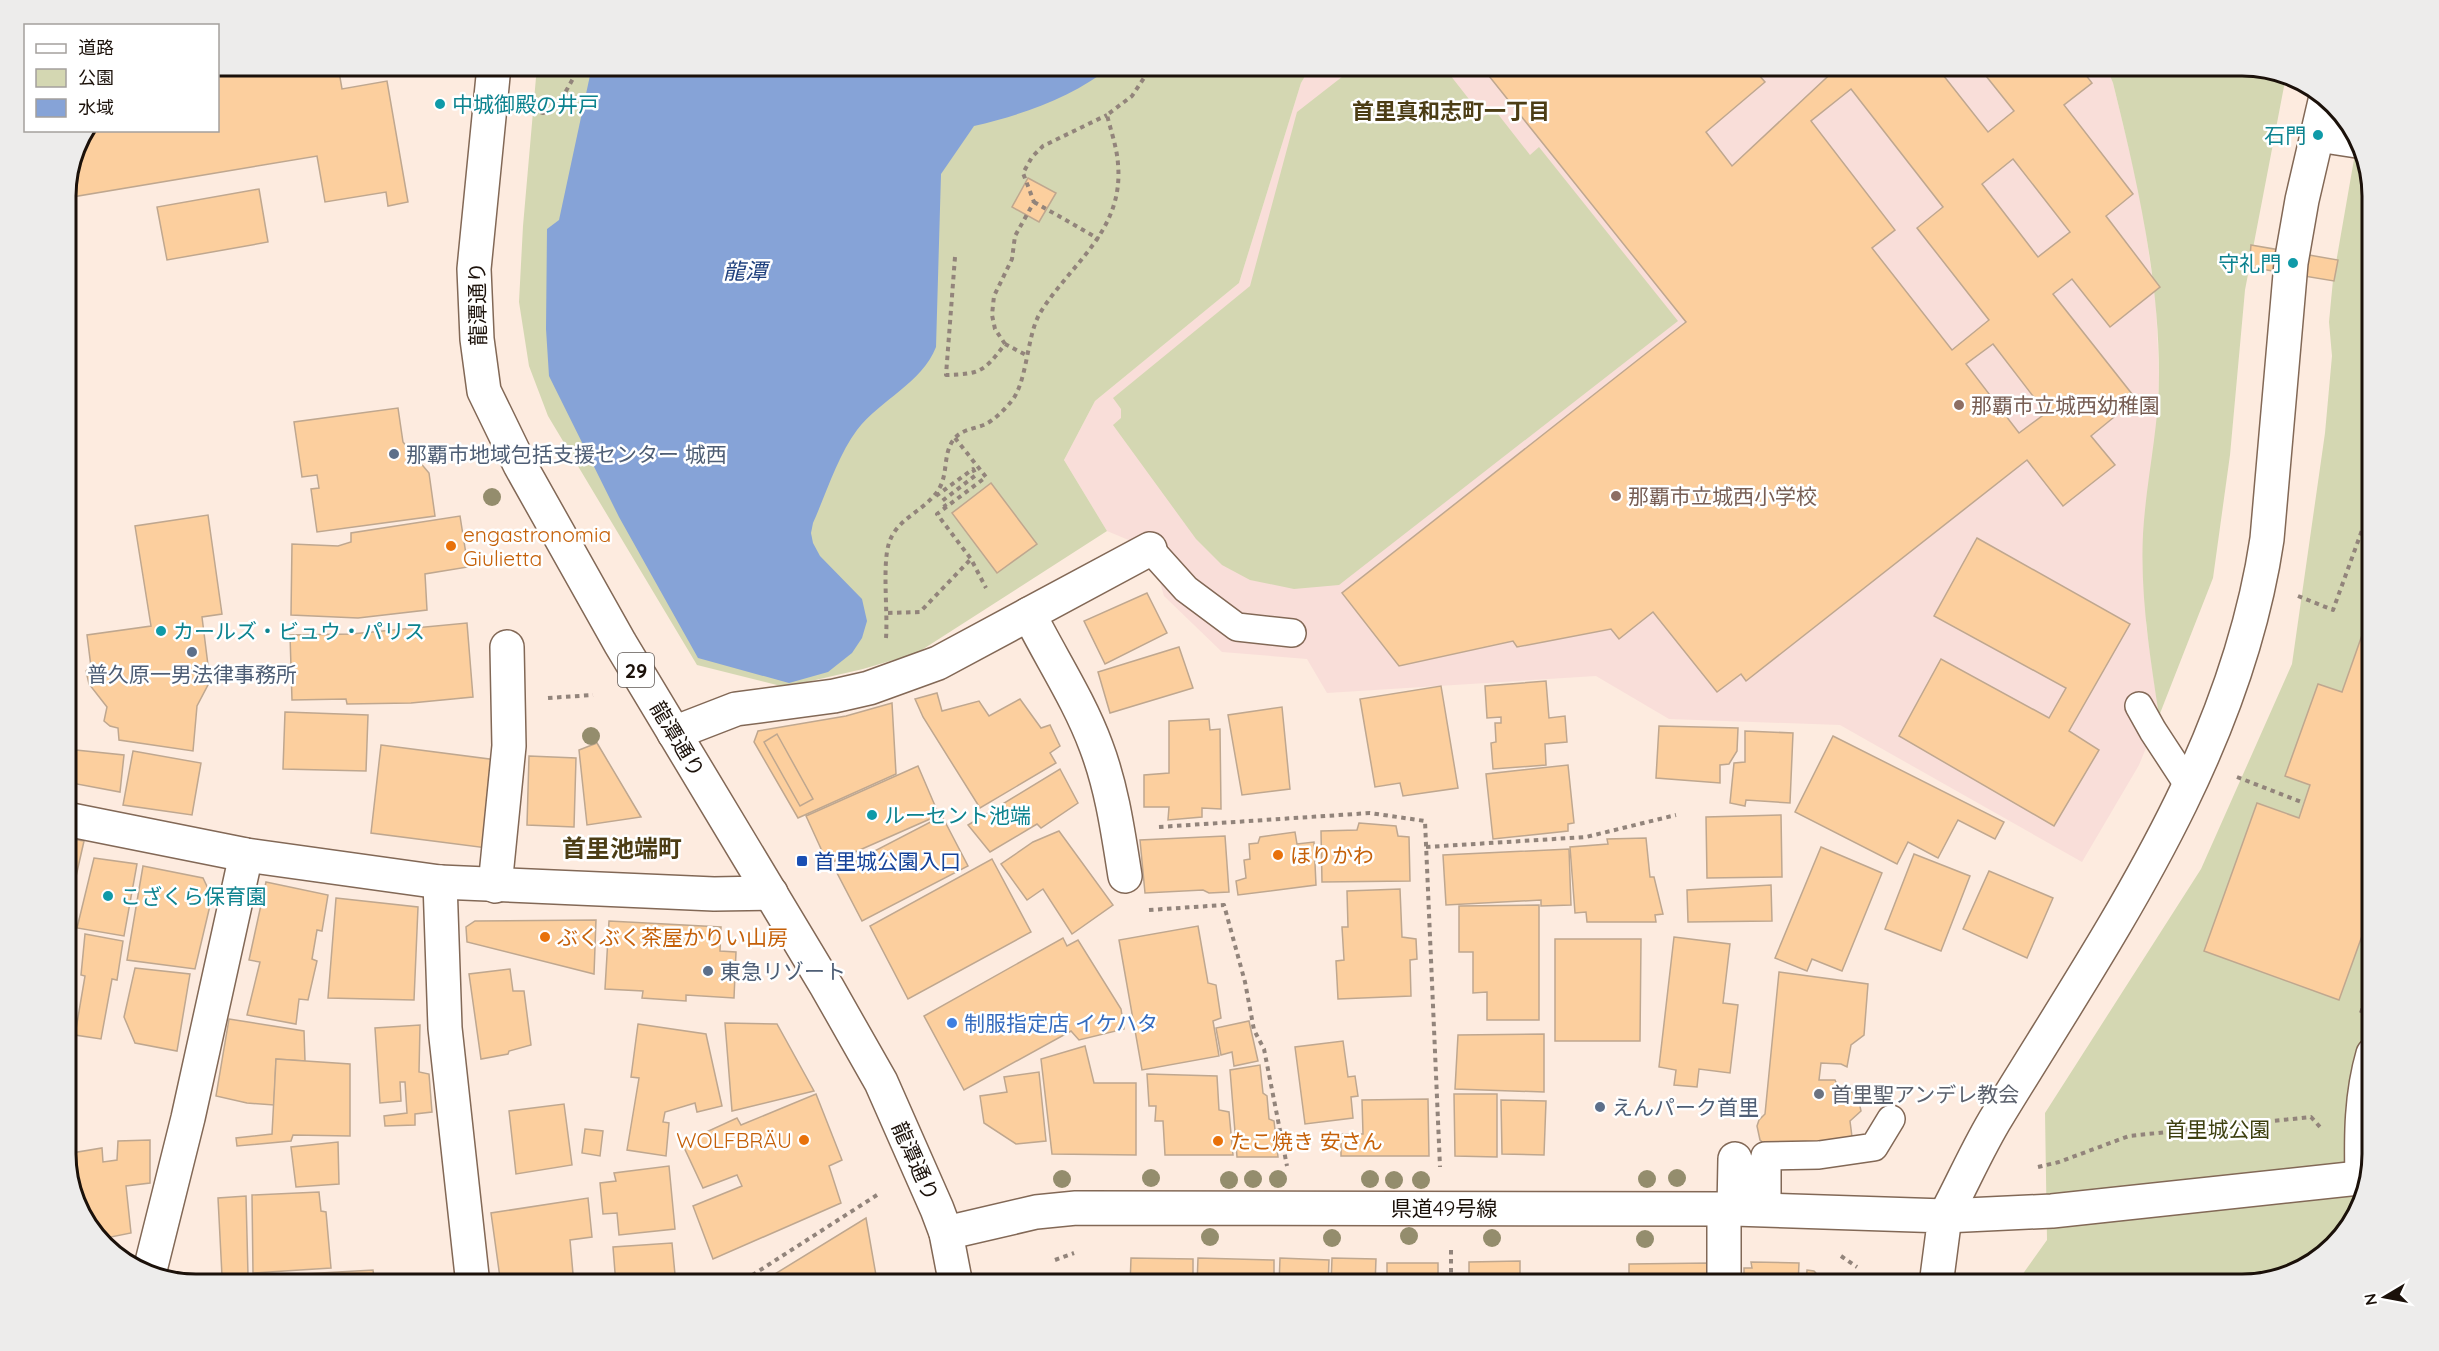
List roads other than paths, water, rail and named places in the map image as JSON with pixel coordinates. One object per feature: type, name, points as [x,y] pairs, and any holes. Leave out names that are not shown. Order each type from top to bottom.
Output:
[{"type":"street","name":"龍潭通り","points":[[493,76],[474,268],[477,339],[484,390],[520,465],[674,733],[771,892],[881,1082],[928,1186],[946,1233],[954,1274]]},
{"type":"street","points":[[1937,1274],[1945,1216],[1997,1117],[2096,958],[2161,846],[2195,773],[2243,648],[2261,582],[2273,485],[2291,263],[2302,200],[2324,108]]},
{"type":"street","points":[[2318,135],[2348,140]]},
{"type":"street","points":[[674,733],[736,709],[834,696],[884,684],[938,663],[1150,549]]},
{"type":"street","points":[[1029,614],[1072,693],[1096,745],[1113,803],[1125,876]]},
{"type":"street","points":[[495,886],[509,746],[507,647]]},
{"type":"street","points":[[77,821],[246,855],[440,882],[714,894],[771,892]]},
{"type":"street","points":[[151,1265],[188,1118],[246,855]]},
{"type":"street","points":[[440,882],[445,1028],[472,1274]]},
{"type":"street","points":[[2362,1122],[2362,1142]]},
{"type":"street","points":[[1726,1274],[1750,1162]]},
{"type":"street","name":"県道49号線","points":[[946,1233],[1036,1212],[1076,1208],[1741,1209],[1945,1216],[2041,1212],[2360,1178]]},
{"type":"lane","points":[[1150,549],[1186,589],[1237,627],[1292,633]]},
{"type":"lane","points":[[2139,706],[2152,731],[2195,773]]},
{"type":"lane","points":[[1750,1162],[1765,1156],[1819,1155],[1874,1147],[1891,1119]]},
{"type":"water","name":"龍潭","points":[[590,76],[1098,76],[1046,104],[974,126],[941,174],[936,347],[930,360],[921,371],[866,419],[850,440],[838,463],[811,533],[820,556],[862,599],[867,621],[862,638],[852,653],[828,672],[789,683],[698,658],[619,517],[549,376],[546,329],[547,229],[559,220]]},
{"type":"place","name":"中城御殿の井戸","points":[[440,104]]},
{"type":"place","name":"石門","points":[[2318,135]]},
{"type":"place","name":"守礼門","points":[[2293,263]]},
{"type":"place","name":"那覇市立城西幼稚園","points":[[1959,405]]},
{"type":"place","name":"那覇市地域包括支援センター 城西","points":[[394,454]]},
{"type":"place","name":"那覇市立城西小学校","points":[[1616,496]]},
{"type":"place","name":"engastronomia Giulietta","points":[[451,546]]},
{"type":"place","name":"カールズ・ビュウ・パリス","points":[[161,631]]},
{"type":"place","name":"普久原一男法律事務所","points":[[192,652]]},
{"type":"place","name":"ルーセント池端","points":[[872,815]]},
{"type":"place","name":"ほりかわ","points":[[1278,855]]},
{"type":"place","name":"首里城公園入口","points":[[802,861]]},
{"type":"place","name":"こざくら保育園","points":[[108,896]]},
{"type":"place","name":"ぶくぶく茶屋かりい山房","points":[[545,937]]},
{"type":"place","name":"東急リゾート","points":[[708,971]]},
{"type":"place","name":"制服指定店 イケハタ","points":[[952,1023]]},
{"type":"place","name":"首里聖アンデレ教会","points":[[1819,1094]]},
{"type":"place","name":"えんパーク首里","points":[[1600,1107]]},
{"type":"place","name":"WOLFBRÄU","points":[[804,1140]]},
{"type":"place","name":"たこ焼き 安さん","points":[[1218,1141]]},
{"type":"district","name":"首里真和志町一丁目","points":[[1451,111]]},
{"type":"district","name":"首里池端町","points":[[622,848]]},
{"type":"park label","name":"首里城公園","points":[[2218,1129]]}]
